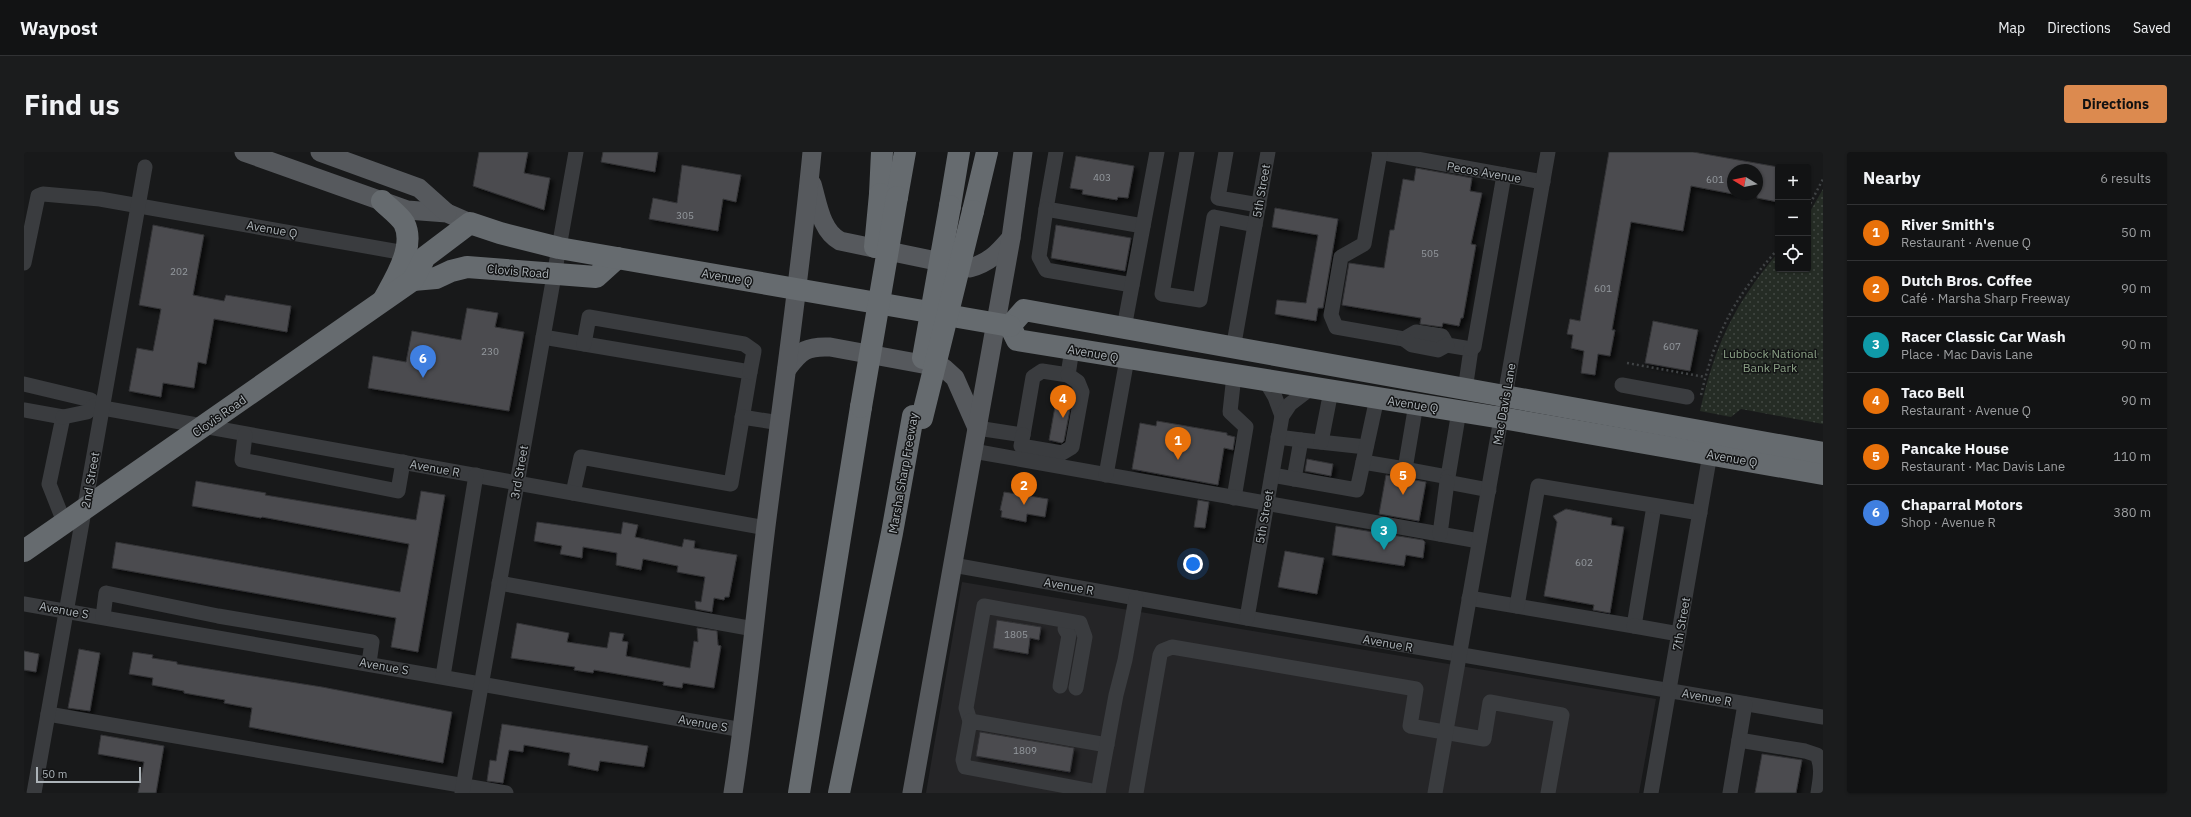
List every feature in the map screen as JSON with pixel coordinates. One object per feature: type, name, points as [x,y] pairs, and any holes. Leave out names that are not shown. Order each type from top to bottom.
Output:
[{"type":"highway","points":[[882,152],[888,195]]},
{"type":"highway","points":[[799,786],[861,407],[888,195],[905,152]]},
{"type":"highway","name":"Marsha Sharp Freeway","points":[[839,793],[917,417],[959,152]]},
{"type":"highway","points":[[917,417],[973,210],[987,152]]},
{"type":"highway","points":[[382,201],[405,227],[408,241],[395,280],[383,302]]},
{"type":"highway","name":"Avenue Q","points":[[470,223],[500,233],[559,248],[1002,325],[1017,340],[1127,359],[1459,411],[1503,408],[1823,453]]},
{"type":"highway","name":"Clovis Road","points":[[24,551],[85,507],[413,280],[425,257],[470,223]]},
{"type":"highway","name":"Clovis Road","points":[[413,280],[436,278],[451,271],[467,267],[596,277],[617,258]]},
{"type":"highway","name":"Avenue Q","points":[[1002,325],[1024,310],[1124,328],[1465,390],[1503,408],[1710,454],[1823,474]]},
{"type":"main road","name":"Avenue Q","points":[[244,152],[407,210],[447,214],[470,223]]},
{"type":"main road","name":"Avenue Q","points":[[320,152],[419,188],[447,214]]},
{"type":"main road","points":[[733,793],[743,730],[766,528],[798,289],[812,152]]},
{"type":"main road","points":[[912,793],[977,428],[1002,325],[1011,238],[1023,152]]},
{"type":"main road","points":[[810,177],[826,230],[832,237],[840,242],[970,268],[985,264],[997,254],[1011,238]]},
{"type":"main road","points":[[787,369],[796,356],[805,349],[818,347],[830,347],[944,368],[955,378],[977,428]]},
{"type":"street","name":"3rd Street","points":[[463,789],[576,152]]},
{"type":"street","points":[[1056,152],[1039,257],[1046,270],[1132,285]]},
{"type":"street","points":[[1124,328],[1157,152]]},
{"type":"street","points":[[1187,152],[1162,294],[1200,300],[1226,152]]},
{"type":"street","name":"5th Street","points":[[1233,349],[1268,152]]},
{"type":"street","name":"Mac Davis Lane","points":[[1435,793],[1548,152]]},
{"type":"street","points":[[1380,153],[1364,244],[1341,257],[1331,315],[1336,327],[1404,339],[1416,332],[1442,336],[1447,345],[1470,349]]},
{"type":"street","name":"Pecos Avenue","points":[[1380,153],[1543,182]]},
{"type":"street","name":"2nd Street","points":[[34,793],[85,507],[98,407],[145,167]]},
{"type":"street","points":[[1465,390],[1470,349],[1474,347],[1504,175]]},
{"type":"street","name":"Avenue Q","points":[[24,263],[38,196],[43,194],[100,199],[405,253]]},
{"type":"street","points":[[1218,198],[1259,204]]},
{"type":"street","points":[[1046,209],[1143,226]]},
{"type":"street","points":[[1214,218],[1255,225]]},
{"type":"street","points":[[574,493],[581,457],[731,484],[754,351],[744,344],[588,317],[584,344]]},
{"type":"street","points":[[543,337],[750,372]]},
{"type":"street","points":[[1068,375],[1072,349]]},
{"type":"street","points":[[1106,475],[1127,359]]},
{"type":"street","points":[[977,428],[1062,453],[1072,447],[1082,392],[1078,382],[1068,375],[1042,371],[1033,377],[1022,441]]},
{"type":"street","points":[[1234,376],[1230,412],[1246,427],[1234,498]]},
{"type":"street","points":[[1265,380],[1275,397],[1282,416]]},
{"type":"street","name":"Avenue R","points":[[24,384],[91,400],[98,407],[766,528]]},
{"type":"street","points":[[1622,385],[1694,397]]},
{"type":"street","points":[[1321,389],[1321,442]]},
{"type":"street","name":"5th Street","points":[[1247,618],[1282,416],[1290,404],[1321,389]]},
{"type":"street","points":[[1272,475],[1357,490],[1377,398]]},
{"type":"street","points":[[1405,469],[1416,404]]},
{"type":"street","points":[[24,410],[63,417],[87,412],[98,407]]},
{"type":"street","points":[[1440,534],[1459,411]]},
{"type":"street","points":[[63,417],[49,484],[64,522]]},
{"type":"street","points":[[742,417],[780,423]]},
{"type":"street","points":[[246,435],[242,460],[398,491],[403,462]]},
{"type":"street","points":[[1278,437],[1366,447]]},
{"type":"street","points":[[1294,479],[1301,440]]},
{"type":"street","points":[[973,451],[1479,541]]},
{"type":"street","name":"7th Street","points":[[1651,793],[1670,691],[1710,454]]},
{"type":"street","points":[[1363,462],[1405,469],[1488,490]]},
{"type":"street","points":[[442,676],[476,475]]},
{"type":"street","points":[[1517,606],[1538,486],[1700,513]]},
{"type":"street","points":[[1634,626],[1654,506]]},
{"type":"street","name":"Avenue R","points":[[953,565],[1247,618],[1823,717]]},
{"type":"street","points":[[499,583],[754,629]]},
{"type":"street","points":[[103,617],[106,593],[218,616],[372,642],[369,663]]},
{"type":"street","points":[[981,622],[987,616],[991,615],[1065,629],[1069,635],[1069,687],[1085,638],[1080,623],[984,606],[981,622],[966,708],[970,721],[963,760],[965,767],[1098,792],[1136,598]]},
{"type":"street","points":[[1469,598],[1679,634]]},
{"type":"street","name":"Avenue S","points":[[24,604],[369,663],[743,730]]},
{"type":"street","points":[[1136,793],[1160,655],[1162,651],[1172,647],[1416,690],[1410,726],[1484,739],[1490,702],[1562,715],[1548,793]]},
{"type":"street","points":[[1730,793],[1745,704]]},
{"type":"street","points":[[48,714],[463,789],[506,793]]},
{"type":"street","points":[[970,721],[1107,745]]},
{"type":"street","points":[[1739,740],[1805,751],[1817,755],[1821,763],[1822,772],[1818,793]]},
{"type":"path","points":[[1811,202],[1823,179]]},
{"type":"path","points":[[1694,397],[1705,377],[1718,337],[1730,310],[1757,272],[1775,252]]},
{"type":"path","points":[[1626,363],[1705,377]]},
{"type":"shaded area","points":[[962,582],[1656,699],[1639,793],[926,793]]},
{"type":"green space","name":"Lubbock National Bank Park","points":[[1823,189],[1823,424],[1741,409],[1731,417],[1700,411],[1712,366],[1728,326],[1749,290],[1775,257],[1775,272],[1811,272],[1811,210]]},
{"type":"building","points":[[479,152],[528,152],[524,173],[550,178],[544,210],[473,186]]},
{"type":"building","points":[[603,152],[658,152],[655,172],[601,162]]},
{"type":"building","points":[[1609,152],[1693,152],[1761,164],[1727,164],[1727,193],[1691,186],[1683,231],[1631,222],[1612,330],[1615,330],[1610,356],[1598,354],[1595,375],[1581,373],[1584,351],[1571,348],[1573,335],[1567,334],[1570,319],[1580,321]]},
{"type":"building","points":[[1076,156],[1134,166],[1128,198],[1118,197],[1117,200],[1082,194],[1083,190],[1070,188]]},
{"type":"building","points":[[1763,164],[1775,166],[1775,201],[1763,199]]},
{"type":"building","points":[[682,165],[741,175],[736,202],[723,199],[718,231],[649,219],[653,198],[677,203]]},
{"type":"building","points":[[1416,168],[1472,178],[1470,191],[1482,193],[1471,244],[1476,245],[1463,318],[1461,318],[1459,326],[1443,323],[1442,327],[1420,324],[1421,318],[1342,305],[1349,263],[1384,268],[1390,230],[1394,230],[1403,179],[1414,181]]},
{"type":"building","points":[[1275,208],[1338,219],[1323,308],[1318,308],[1316,321],[1275,314],[1277,300],[1306,303],[1318,235],[1272,227]]},
{"type":"building","points":[[153,225],[204,235],[193,295],[224,301],[226,295],[291,306],[287,332],[214,319],[206,364],[198,362],[194,388],[163,383],[161,397],[129,391],[137,348],[153,351],[161,309],[139,305]]},
{"type":"building","points":[[1056,225],[1131,238],[1125,271],[1051,258]]},
{"type":"building","points":[[467,308],[498,313],[495,327],[524,332],[509,411],[368,388],[373,356],[406,362],[412,331],[461,340]]},
{"type":"building","points":[[1653,321],[1698,330],[1690,371],[1645,363]]},
{"type":"building","points":[[1058,390],[1073,393],[1064,441],[1062,443],[1049,440]]},
{"type":"building","points":[[1157,421],[1227,433],[1227,435],[1235,437],[1233,450],[1224,448],[1218,485],[1132,469],[1140,423],[1156,426]]},
{"type":"building","points":[[1307,459],[1333,464],[1331,476],[1305,471]]},
{"type":"building","points":[[1386,475],[1426,482],[1419,521],[1379,514]]},
{"type":"building","points":[[196,481],[266,493],[265,495],[416,520],[421,491],[445,495],[418,652],[391,647],[396,618],[112,568],[116,542],[400,592],[409,544],[262,517],[192,506]]},
{"type":"building","points":[[1004,492],[1048,499],[1045,517],[1027,514],[1026,522],[1001,517],[1002,511],[1000,510]]},
{"type":"building","points":[[1198,500],[1209,502],[1205,528],[1194,527]]},
{"type":"building","points":[[1566,509],[1612,518],[1611,525],[1624,527],[1610,613],[1593,610],[1594,605],[1544,596],[1557,522],[1553,516]]},
{"type":"building","points":[[537,522],[621,534],[623,522],[638,525],[635,537],[682,547],[684,539],[695,541],[694,548],[737,555],[729,597],[725,597],[724,600],[714,598],[712,612],[696,609],[695,601],[701,602],[705,577],[677,572],[678,566],[643,559],[641,570],[616,565],[617,553],[583,547],[582,558],[560,554],[562,546],[534,541]]},
{"type":"building","points":[[1336,526],[1423,540],[1425,542],[1423,558],[1406,555],[1404,566],[1332,555]]},
{"type":"building","points":[[1285,551],[1324,558],[1317,594],[1278,587]]},
{"type":"building","points":[[997,620],[1041,627],[1039,640],[1030,638],[1028,654],[993,648]]},
{"type":"building","points":[[517,623],[569,633],[567,642],[607,648],[610,632],[624,634],[622,641],[628,642],[626,656],[690,668],[694,641],[698,642],[697,628],[717,631],[718,645],[721,646],[714,688],[683,683],[682,688],[663,685],[664,682],[594,670],[593,673],[574,670],[575,667],[511,658]]},
{"type":"building","points":[[79,649],[100,653],[90,711],[68,708]]},
{"type":"building","points":[[24,651],[39,654],[36,672],[24,670]]},
{"type":"building","points":[[133,652],[153,655],[152,658],[177,662],[177,664],[322,687],[452,712],[443,763],[249,727],[252,708],[224,703],[225,700],[184,693],[184,691],[152,685],[153,678],[129,674]]},
{"type":"building","points":[[502,724],[648,746],[644,767],[600,761],[598,771],[568,765],[570,753],[524,745],[523,752],[509,750],[503,783],[487,781],[490,760],[496,761]]},
{"type":"building","points":[[980,732],[1074,748],[1070,772],[976,756]]},
{"type":"building","points":[[101,735],[164,746],[156,793],[138,793],[144,762],[98,754]]},
{"type":"building","points":[[1762,754],[1802,760],[1796,793],[1755,793]]},
{"type":"place","name":"Chaparral Motors","points":[[423,378]]},
{"type":"place","name":"Taco Bell","points":[[1063,418]]},
{"type":"place","name":"River Smith's","points":[[1178,460]]},
{"type":"place","name":"Pancake House","points":[[1403,495]]},
{"type":"place","name":"Dutch Bros. Coffee","points":[[1024,505]]},
{"type":"place","name":"Racer Classic Car Wash","points":[[1384,550]]}]
